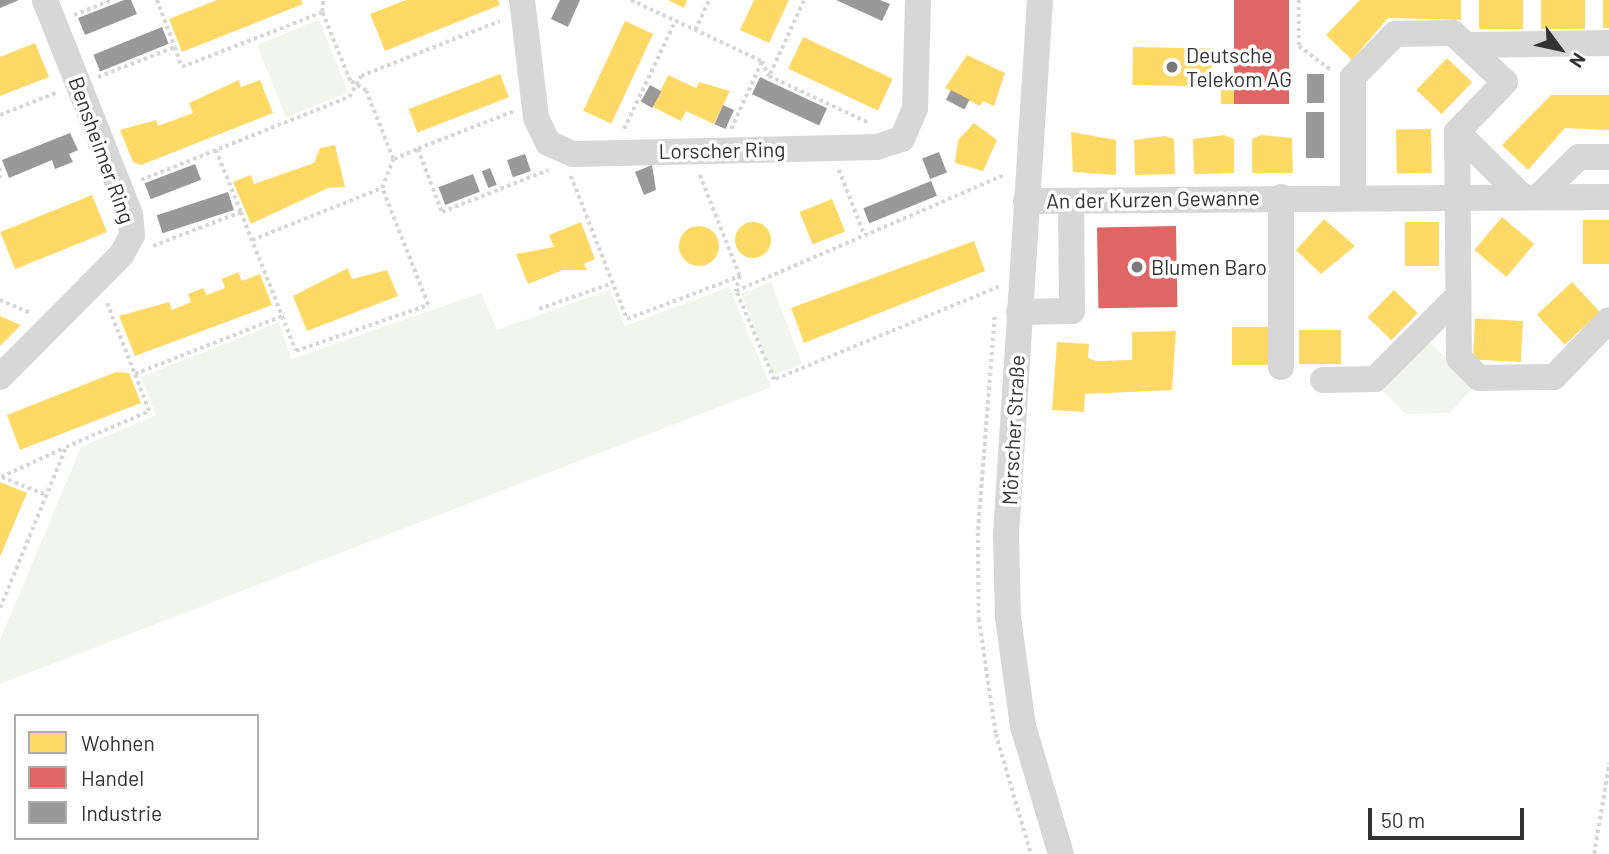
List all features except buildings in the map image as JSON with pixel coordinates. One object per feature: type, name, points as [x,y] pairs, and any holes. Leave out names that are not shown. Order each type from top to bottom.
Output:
[{"type":"street","points":[[902,139],[915,109],[918,0]]},
{"type":"street","name":"Mörscher Straße","points":[[1040,0],[1006,535],[1008,617],[1023,726],[1061,854]]},
{"type":"street","points":[[523,6],[535,103],[548,143],[563,157]]},
{"type":"street","name":"Bensheimer Ring","points":[[0,377],[122,254],[132,236],[120,189],[50,11]]},
{"type":"street","points":[[1353,197],[1353,76],[1395,34],[1453,33],[1505,82]]},
{"type":"street","points":[[1466,45],[1609,43]]},
{"type":"street","points":[[1459,358],[1457,132],[1527,60],[1526,44]]},
{"type":"street","points":[[1457,132],[1531,196],[1580,157],[1609,157]]},
{"type":"street","name":"Lorscher Ring","points":[[563,157],[614,152],[877,147],[902,139]]},
{"type":"street","name":"An der Kurzen Gewanne","points":[[1026,201],[1281,197],[1609,197]]},
{"type":"street","name":"An der Kurzen Gewanne","points":[[1281,197],[1282,367]]},
{"type":"street","points":[[1019,312],[1072,312],[1071,202]]},
{"type":"street","points":[[1323,380],[1375,379],[1458,296]]},
{"type":"street","points":[[1427,327],[1479,378],[1554,377],[1609,320]]},
{"type":"path","points":[[50,11],[111,0]]},
{"type":"path","points":[[157,0],[182,67],[322,12]]},
{"type":"path","points":[[216,150],[296,351],[428,305],[382,188],[393,159],[366,91],[356,85],[322,12],[323,0]]},
{"type":"path","points":[[631,0],[762,61],[769,76],[902,139]]},
{"type":"path","points":[[695,30],[709,0]]},
{"type":"path","points":[[769,76],[804,0]]},
{"type":"path","points":[[1299,0],[1299,46],[1326,71],[1353,76]]},
{"type":"path","points":[[120,189],[349,97],[361,76],[523,6]]},
{"type":"path","points":[[614,152],[676,21]]},
{"type":"path","points":[[0,115],[175,47]]},
{"type":"path","points":[[721,150],[762,61]]},
{"type":"path","points":[[393,159],[535,103]]},
{"type":"path","points":[[736,291],[866,239],[831,148]]},
{"type":"path","points":[[418,149],[442,212],[563,157],[627,319],[740,276]]},
{"type":"path","points":[[691,151],[740,276],[736,291],[774,380],[1021,276]]},
{"type":"path","points":[[0,168],[0,180]]},
{"type":"path","points":[[863,231],[1015,170]]},
{"type":"path","points":[[252,240],[382,188]]},
{"type":"path","points":[[122,254],[241,212]]},
{"type":"path","points":[[1,477],[149,411],[97,280]]},
{"type":"path","points":[[539,309],[613,283]]},
{"type":"path","points":[[0,300],[55,324]]},
{"type":"path","points":[[135,374],[282,316]]},
{"type":"path","points":[[0,608],[66,447]]},
{"type":"path","points":[[1,477],[46,495]]},
{"type":"path","points":[[1594,854],[1609,763]]},
{"type":"shaded area","points":[[319,20],[348,92],[286,117],[257,45]]},
{"type":"shaded area","points":[[771,282],[803,364],[773,376],[741,293]]},
{"type":"shaded area","points":[[729,287],[771,387],[0,684],[0,640],[81,447],[156,415],[141,377],[279,322],[291,359],[481,293],[497,330],[610,290],[625,326]]},
{"type":"shaded area","points":[[1430,343],[1476,384],[1450,413],[1405,414],[1378,385]]},
{"type":"place","name":"Deutsche Telekom AG","points":[[1172,67]]},
{"type":"place","name":"Blumen Baro","points":[[1137,267]]}]
